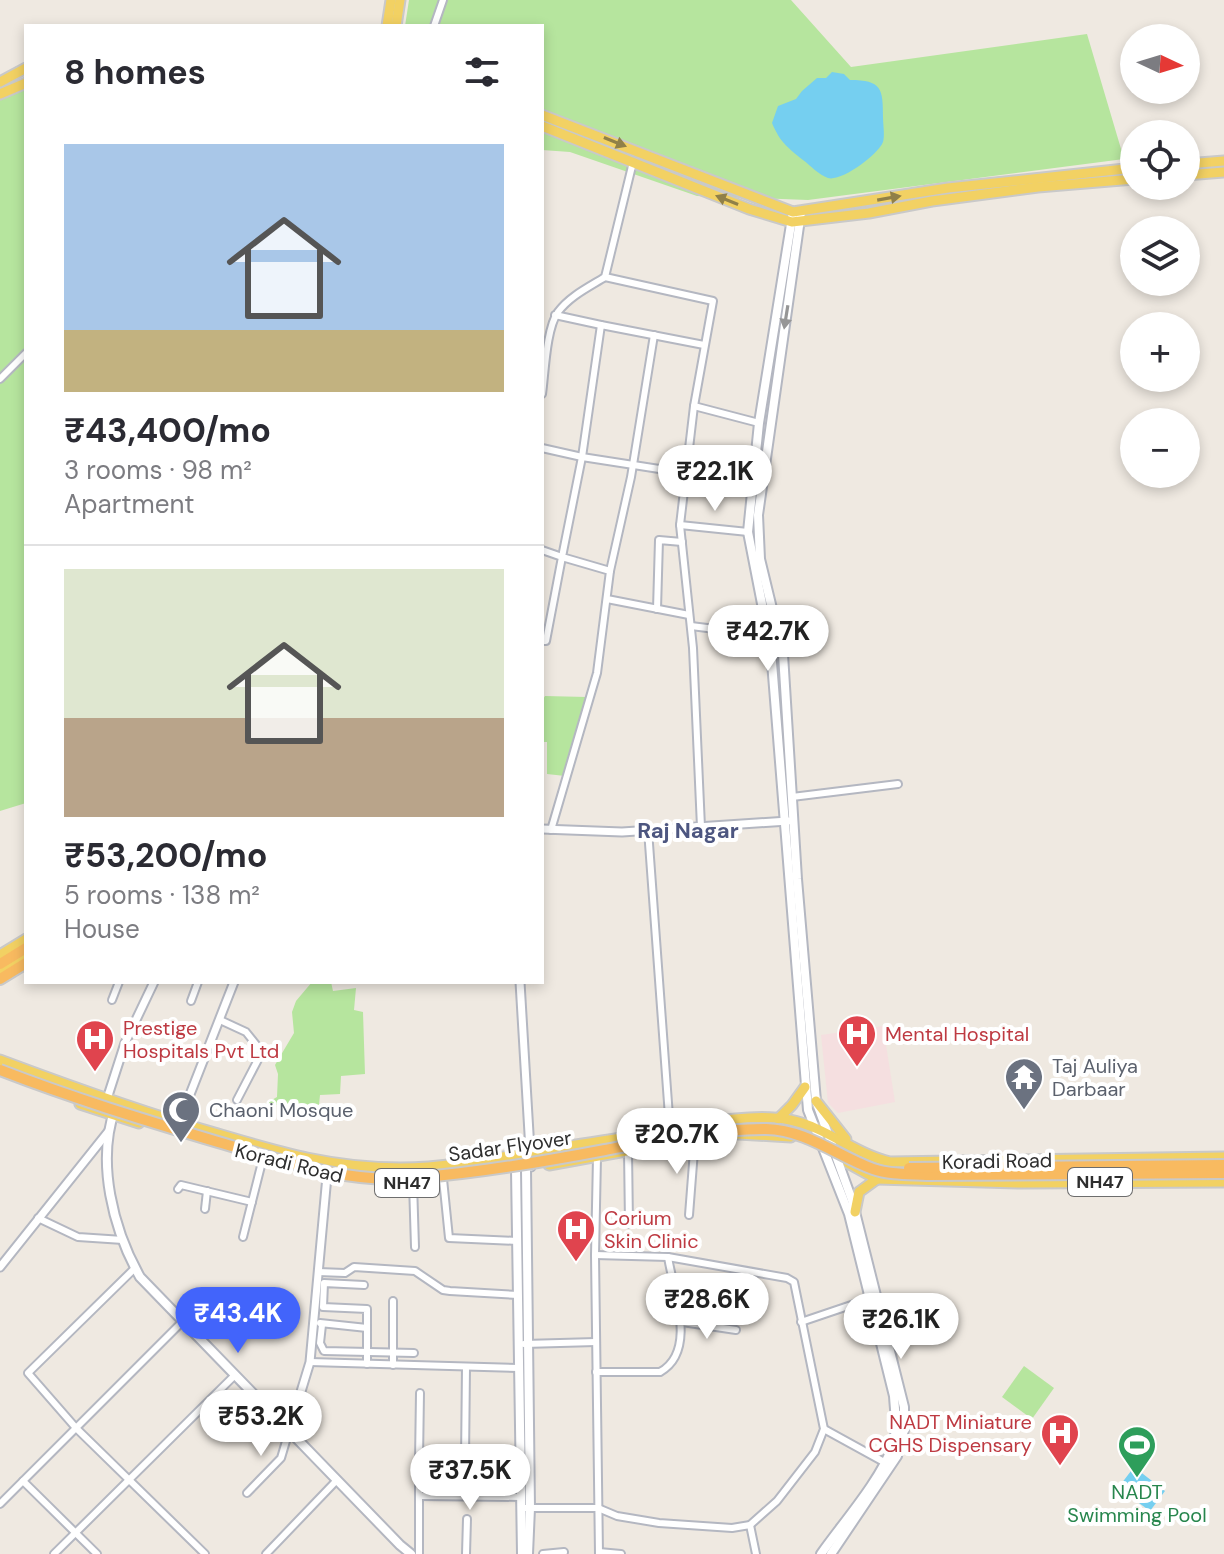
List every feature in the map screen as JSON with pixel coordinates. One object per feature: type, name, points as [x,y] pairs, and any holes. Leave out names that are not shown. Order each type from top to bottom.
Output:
[{"type":"highway","points":[[0,964],[24,949]]},
{"type":"highway","points":[[0,979],[24,964]]},
{"type":"highway","name":"Sadar Flyover","points":[[0,1067],[147,1118],[319,1167],[358,1171],[403,1174],[449,1171],[724,1127],[770,1124],[824,1138],[876,1165],[895,1169],[1224,1165]]},
{"type":"highway","name":"Sadar Flyover","points":[[0,1067],[75,1098],[152,1123],[322,1172],[365,1177],[413,1178],[493,1169],[722,1131],[769,1129],[801,1136],[888,1173],[1224,1173]]},
{"type":"main road","points":[[387,24],[391,0]]},
{"type":"main road","points":[[396,24],[400,0]]},
{"type":"main road","points":[[0,82],[24,69]]},
{"type":"main road","points":[[0,94],[24,84]]},
{"type":"main road","points":[[544,116],[797,217],[948,188],[1120,170]]},
{"type":"main road","points":[[544,127],[749,209],[797,217],[1038,187],[1120,180]]},
{"type":"main road","points":[[1200,163],[1224,161]]},
{"type":"main road","points":[[1200,174],[1224,172]]},
{"type":"main road","points":[[797,217],[759,423],[748,532],[773,664],[816,1101],[855,1212],[894,1396],[904,1418],[897,1456],[831,1554]]},
{"type":"main road","points":[[797,217],[758,515],[760,559],[783,654],[808,1110],[849,1214],[873,1298]]},
{"type":"main road","points":[[0,955],[24,940]]},
{"type":"main road","points":[[0,972],[24,957]]},
{"type":"main road","name":"Koradi Road","points":[[0,1067],[178,1123],[326,1164],[430,1166],[724,1122],[778,1119],[826,1132],[878,1160],[890,1162],[1224,1157]]},
{"type":"main road","name":"Koradi Road","points":[[0,1067],[108,1114],[327,1176],[356,1180],[413,1183],[524,1169],[695,1138],[736,1134],[788,1136],[823,1149]]},
{"type":"main road","points":[[778,1119],[805,1087]]},
{"type":"main road","points":[[816,1101],[851,1145]]},
{"type":"main road","points":[[112,1102],[108,1114],[107,1162],[116,1219],[140,1277],[411,1554]]},
{"type":"main road","name":"NH47","points":[[823,1149],[835,1155]]},
{"type":"main road","name":"Koradi Road","points":[[835,1155],[877,1179],[1020,1183],[1224,1182]]},
{"type":"main road","points":[[524,1169],[517,1241],[523,1344],[519,1368],[520,1460],[522,1497],[526,1508]]},
{"type":"main road","points":[[524,1169],[525,1554]]},
{"type":"main road","points":[[855,1212],[859,1192],[877,1179]]},
{"type":"main road","points":[[821,1554],[884,1462],[904,1418]]},
{"type":"street","points":[[435,24],[443,0]]},
{"type":"street","points":[[605,277],[633,162]]},
{"type":"street","points":[[544,379],[555,315],[577,294],[605,277],[713,301],[694,406],[680,525],[691,626],[701,827]]},
{"type":"street","points":[[555,315],[704,345]]},
{"type":"street","points":[[544,641],[582,457],[601,325]]},
{"type":"street","points":[[654,335],[631,477],[610,571],[597,673],[546,829],[648,830],[790,821]]},
{"type":"street","points":[[0,379],[24,355]]},
{"type":"street","points":[[694,406],[759,423]]},
{"type":"street","points":[[544,448],[685,473]]},
{"type":"street","points":[[680,525],[748,532]]},
{"type":"street","points":[[657,609],[659,540],[682,542]]},
{"type":"street","points":[[544,551],[610,571]]},
{"type":"street","points":[[607,599],[689,615]]},
{"type":"street","points":[[691,626],[723,630],[766,625]]},
{"type":"street","points":[[792,797],[898,784]]},
{"type":"street","points":[[648,830],[670,1143]]},
{"type":"street","points":[[112,1000],[118,984]]},
{"type":"street","points":[[112,1102],[125,1043],[153,984]]},
{"type":"street","points":[[191,1001],[197,984]]},
{"type":"street","points":[[175,1133],[233,984]]},
{"type":"street","points":[[520,984],[530,1152],[524,1169]]},
{"type":"street","points":[[220,1020],[246,1032],[262,1052],[237,1100]]},
{"type":"street","points":[[0,1267],[108,1132]]},
{"type":"street","points":[[689,1215],[695,1138]]},
{"type":"street","points":[[628,1151],[629,1224]]},
{"type":"street","points":[[597,1157],[595,1255],[599,1553],[621,1554]]},
{"type":"street","points":[[243,1237],[263,1158]]},
{"type":"street","points":[[247,1493],[281,1458],[310,1362],[327,1176]]},
{"type":"street","points":[[443,1179],[449,1238],[517,1241]]},
{"type":"street","points":[[413,1183],[415,1247]]},
{"type":"street","points":[[178,1189],[181,1185],[252,1202]]},
{"type":"street","points":[[205,1209],[207,1191]]},
{"type":"street","points":[[38,1218],[78,1237],[123,1240]]},
{"type":"street","points":[[526,1508],[598,1508],[617,1516],[659,1523],[732,1528],[750,1525],[786,1489],[815,1452],[824,1429],[794,1282],[787,1278],[668,1257],[595,1255]]},
{"type":"street","points":[[596,1372],[660,1372],[669,1367],[679,1347],[682,1322],[668,1257]]},
{"type":"street","points":[[318,1272],[345,1273],[354,1267],[415,1271],[443,1290],[518,1295]]},
{"type":"street","points":[[135,1268],[28,1373],[76,1428],[205,1554]]},
{"type":"street","points":[[364,1285],[324,1283],[324,1326],[320,1343],[324,1351],[414,1353]]},
{"type":"street","points":[[801,1322],[873,1298]]},
{"type":"street","points":[[393,1301],[393,1365]]},
{"type":"street","points":[[314,1318],[324,1308],[367,1309],[367,1364]]},
{"type":"street","points":[[314,1318],[324,1326],[367,1328]]},
{"type":"street","points":[[0,1504],[183,1321]]},
{"type":"street","points":[[682,1322],[736,1330]]},
{"type":"street","points":[[523,1344],[596,1342]]},
{"type":"street","points":[[310,1362],[519,1368]]},
{"type":"street","points":[[465,1460],[466,1367]]},
{"type":"street","points":[[54,1554],[235,1375]]},
{"type":"street","points":[[419,1554],[420,1393]]},
{"type":"street","points":[[824,1429],[884,1462]]},
{"type":"street","points":[[419,1460],[520,1460]]},
{"type":"street","points":[[266,1554],[337,1480]]},
{"type":"street","points":[[23,1481],[97,1554]]},
{"type":"street","points":[[419,1496],[522,1497]]},
{"type":"street","points":[[466,1554],[467,1519]]},
{"type":"street","points":[[750,1525],[756,1554]]},
{"type":"street","points":[[543,1554],[564,1552]]},
{"type":"shaded area","name":"Mental Hospital","points":[[883,1026],[895,1102],[838,1113],[828,1103],[821,1035]]},
{"type":"green space","points":[[409,0],[791,0],[851,67],[1087,34],[1120,145],[1120,160],[808,200],[697,196],[570,152],[544,150],[544,24],[405,24]]},
{"type":"green space","points":[[24,86],[24,804],[0,811],[0,96]]},
{"type":"green space","points":[[587,697],[565,776],[547,774],[544,698]]},
{"type":"green space","points":[[310,984],[331,984],[333,991],[356,988],[354,1010],[363,1012],[365,1074],[341,1076],[340,1094],[320,1095],[319,1105],[263,1105],[277,1097],[278,1074],[275,1065],[294,1033],[292,1012],[296,1001]]},
{"type":"green space","points":[[1024,1366],[1054,1388],[1032,1419],[1002,1397]]},
{"type":"water","points":[[832,72],[844,74],[850,80],[875,84],[881,93],[884,133],[883,142],[874,154],[850,172],[828,178],[781,140],[772,123],[778,106],[796,99],[817,78],[826,78]]},
{"type":"water","name":"NADT Swimming Pool","points":[[1134,1467],[1165,1491],[1150,1511],[1132,1498],[1128,1502],[1115,1492]]},
{"type":"place","name":"Mental Hospital","points":[[857,1068]]},
{"type":"place","name":"Prestige Hospitals Pvt Ltd","points":[[95,1073]]},
{"type":"place","name":"Taj Auliya Darbaar","points":[[1024,1111]]},
{"type":"place","name":"Chaoni Mosque","points":[[181,1144]]},
{"type":"place","name":"Corium Skin Clinic","points":[[576,1263]]},
{"type":"place","name":"NADT Miniature CGHS Dispensary","points":[[1060,1467]]},
{"type":"place","name":"NADT Swimming Pool","points":[[1137,1479]]},
{"type":"district","name":"Raj Nagar","points":[[688,830]]}]
